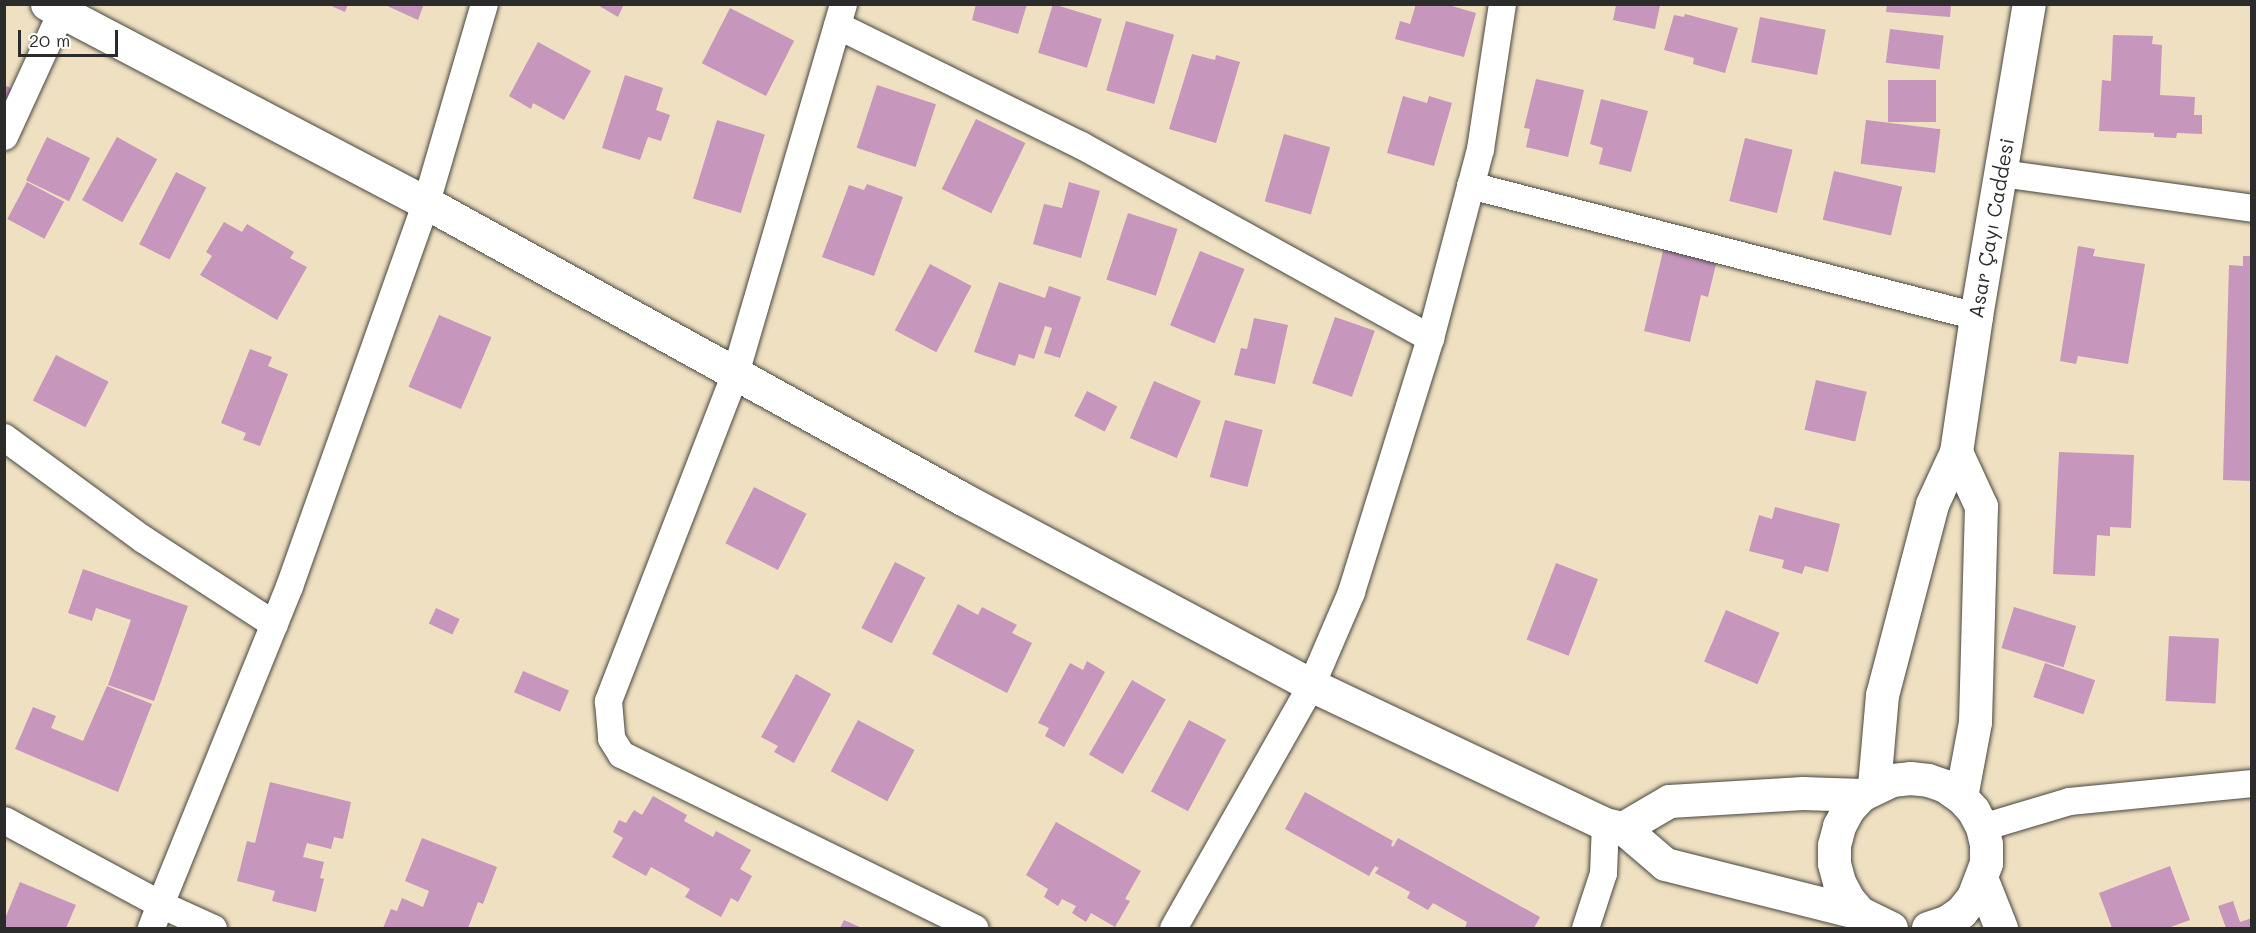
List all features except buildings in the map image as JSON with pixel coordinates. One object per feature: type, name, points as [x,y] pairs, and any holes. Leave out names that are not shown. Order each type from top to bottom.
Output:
[{"type":"street","points":[[155,916],[274,624],[426,202],[484,4]]},
{"type":"street","points":[[1173,928],[1311,685],[1351,592],[1430,338],[1470,185],[1479,149],[1502,4]]},
{"type":"street","name":"Asar Çayı Caddesi","points":[[1867,791],[1882,695],[1932,504],[1956,452],[1976,316],[2030,4]]},
{"type":"street","points":[[4,136],[54,8],[426,202],[961,498],[1311,685],[1614,826],[1665,864],[1875,923]]},
{"type":"street","points":[[975,928],[621,754],[611,738],[608,701],[735,373],[840,15],[1430,338]]},
{"type":"street","points":[[2001,173],[2252,208]]},
{"type":"street","points":[[1470,185],[1976,316]]},
{"type":"street","points":[[4,437],[143,539],[274,624]]},
{"type":"street","points":[[1956,452],[1982,506],[1975,722],[1961,797]]},
{"type":"street","points":[[1614,826],[1669,801],[1867,791],[1892,780],[1928,780],[1945,786],[1961,797],[1973,810],[1982,827],[1986,844],[1986,863],[1982,880],[1973,897],[1961,912],[1946,922],[1928,928]]},
{"type":"street","points":[[1982,827],[2069,801],[2252,783]]},
{"type":"street","points":[[1867,791],[1843,818],[1834,845],[1834,864],[1839,882],[1875,923]]},
{"type":"street","points":[[4,820],[155,916],[213,928]]},
{"type":"street","points":[[1585,928],[1603,873],[1614,826]]},
{"type":"street","points":[[1982,880],[2001,928]]}]
